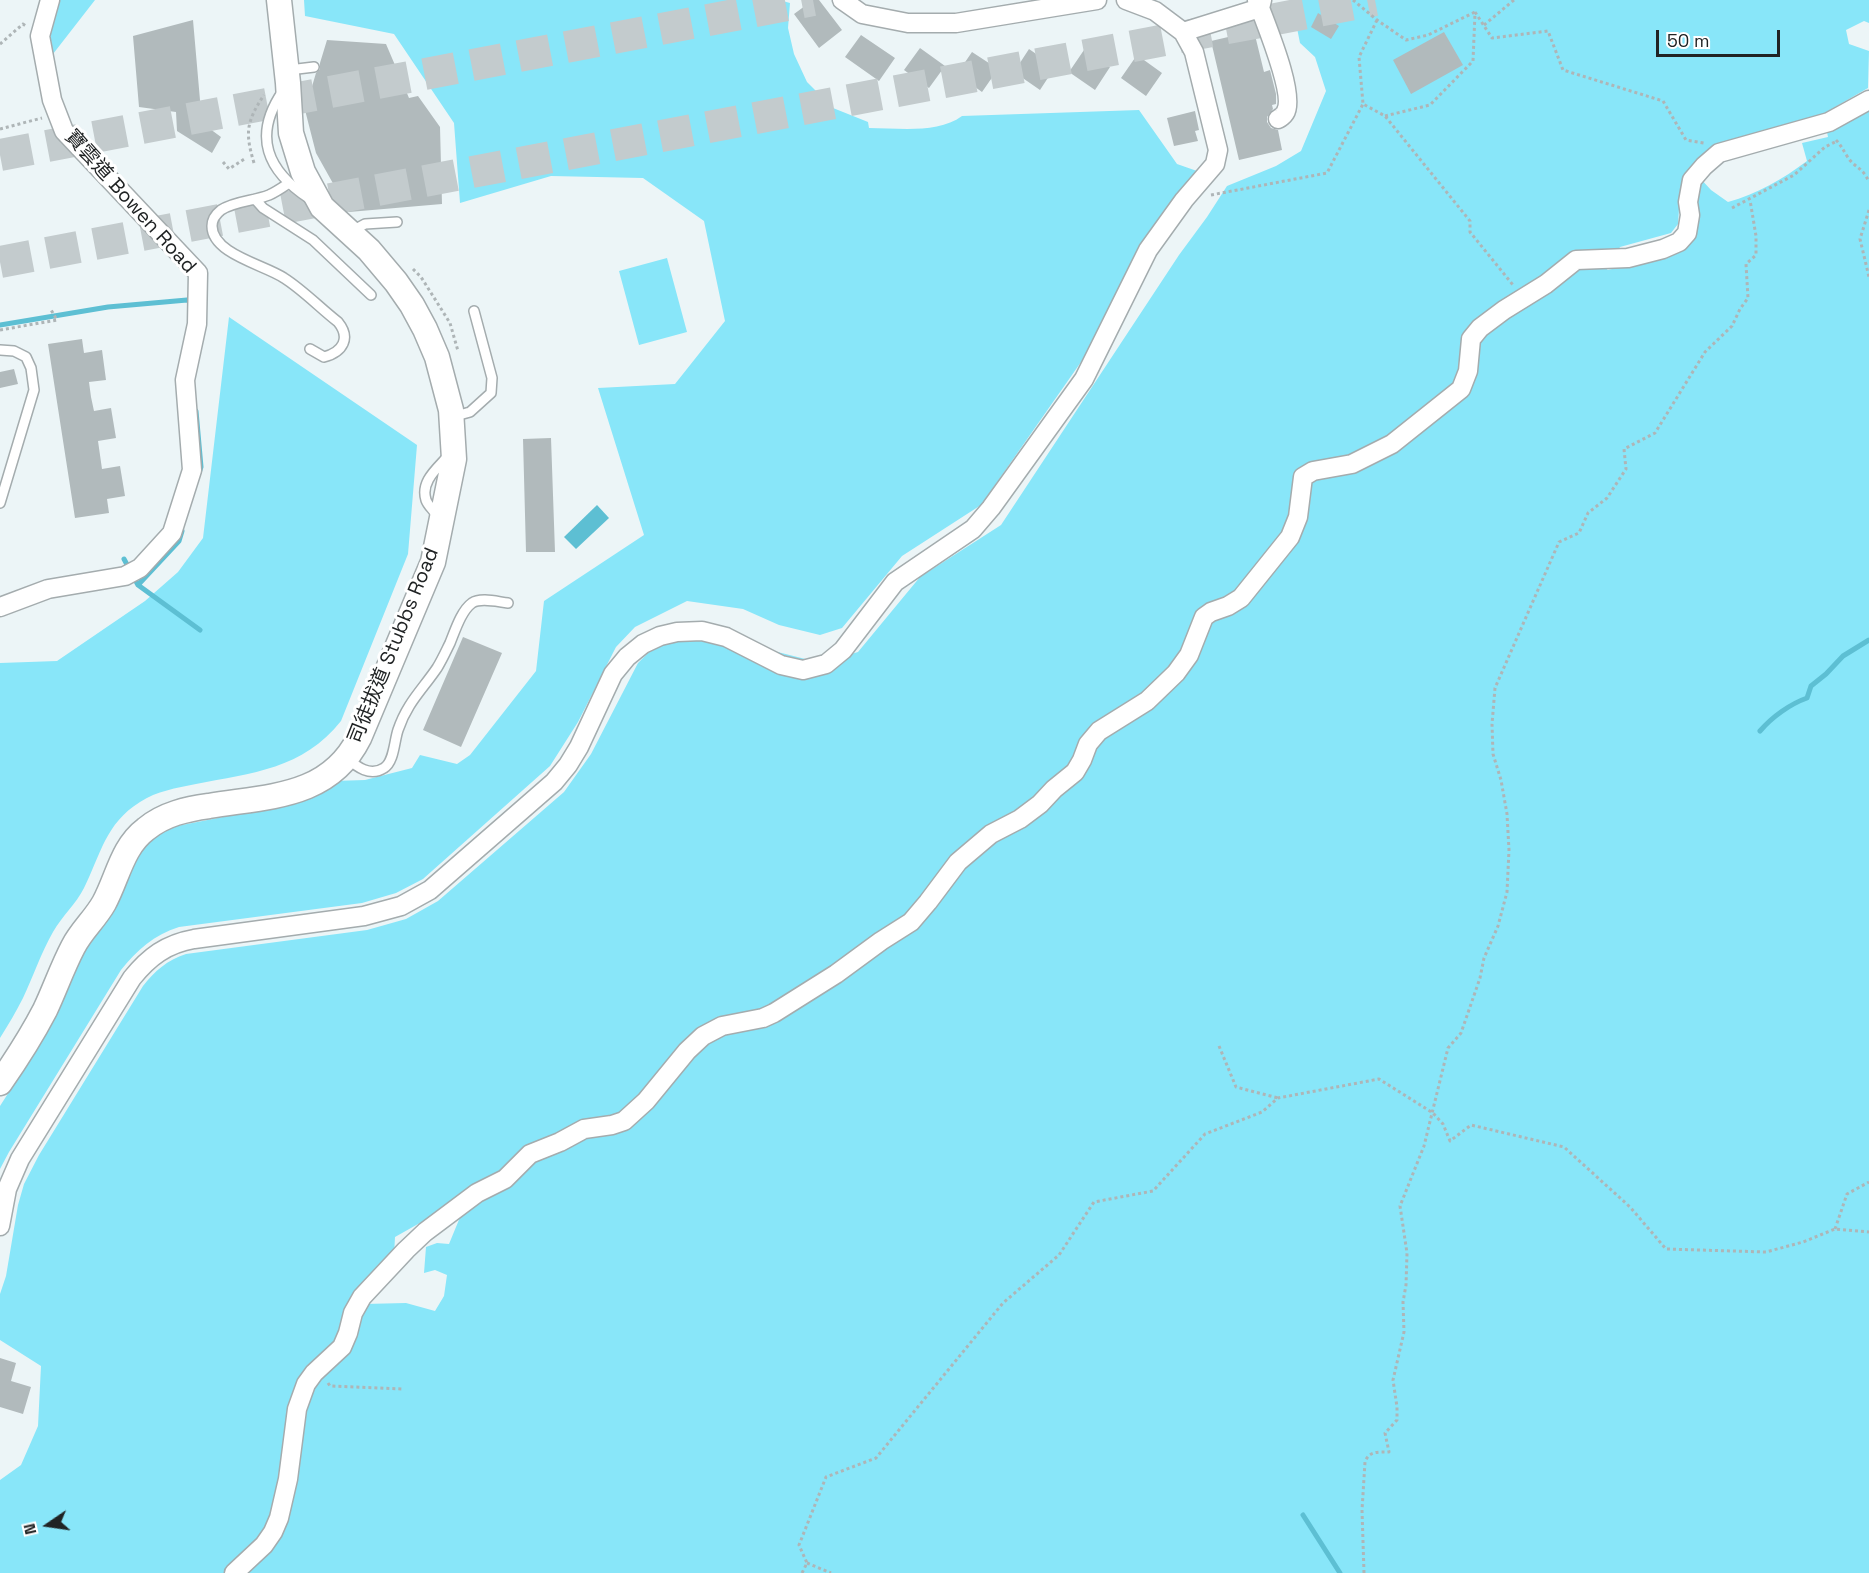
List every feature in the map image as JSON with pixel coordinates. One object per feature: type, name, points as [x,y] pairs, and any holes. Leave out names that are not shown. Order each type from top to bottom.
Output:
[{"type":"main road","name":"司徒拔道 Stubbs Road","points":[[0,1083],[40,1018],[74,946],[100,909],[134,839],[163,818],[180,812],[303,788],[330,775],[347,758],[359,738],[433,562],[454,459],[452,417],[444,377],[425,329],[396,282],[369,250],[322,207],[303,172],[296,154],[281,81],[279,0]]},
{"type":"street","name":"寶雲道 Bowen Road","points":[[0,607],[48,588],[133,572],[172,533],[192,470],[184,380],[197,324],[198,273],[64,132],[45,70],[40,36],[50,0]]},
{"type":"street","points":[[842,0],[862,14],[908,23],[956,23],[1097,0]]},
{"type":"street","points":[[0,1226],[8,1189],[20,1159],[132,978],[159,951],[172,944],[194,939],[378,914],[425,894],[560,775],[579,747],[606,688],[618,668],[635,650],[660,636],[685,631],[711,633],[733,640],[774,662],[796,669],[811,669],[826,664],[843,650],[896,582],[972,529],[991,508],[1084,379],[1148,250],[1184,200],[1215,164],[1218,150],[1194,52],[1183,32],[1153,5],[1126,0]]},
{"type":"street","points":[[1183,32],[1260,2],[1285,79],[1288,105],[1285,114],[1278,119]]},
{"type":"street","points":[[234,1573],[260,1550],[276,1526],[284,1498],[297,1408],[306,1384],[345,1344],[355,1309],[366,1292],[415,1241],[477,1193],[505,1179],[534,1152],[584,1129],[624,1121],[646,1101],[687,1051],[703,1036],[722,1026],[763,1018],[774,1013],[836,974],[911,922],[958,862],[991,834],[1034,810],[1075,772],[1088,744],[1099,731],[1147,700],[1176,673],[1189,655],[1204,617],[1241,597],[1290,537],[1298,517],[1303,477],[1313,471],[1352,464],[1392,444],[1461,389],[1468,370],[1471,339],[1480,328],[1576,260],[1628,258],[1663,249],[1679,242],[1687,233],[1690,215],[1688,202],[1692,180],[1719,153],[1828,122],[1869,100]]},
{"type":"lane","points":[[314,67],[281,81],[278,99],[268,119],[266,133],[269,153],[277,170],[293,188],[322,207]]},
{"type":"lane","points":[[289,183],[269,195],[219,211],[212,227],[219,243],[233,254],[284,277],[338,322],[344,330],[342,346],[332,355],[324,357],[310,349]]},
{"type":"lane","points":[[255,199],[262,208],[313,240],[371,295]]},
{"type":"lane","points":[[350,232],[365,224],[397,222]]},
{"type":"lane","points":[[452,417],[470,412],[491,393],[492,378],[474,311]]},
{"type":"lane","points":[[0,350],[14,351],[26,357],[32,368],[34,390],[0,503]]},
{"type":"lane","points":[[347,758],[356,766],[370,771],[376,772],[387,766],[404,715],[418,691],[438,667],[469,605],[480,600],[508,603]]},
{"type":"path","points":[[1353,0],[1406,40],[1428,35],[1475,12]]},
{"type":"path","points":[[1484,25],[1514,0]]},
{"type":"path","points":[[1475,12],[1492,38],[1548,31],[1563,70],[1663,101],[1686,140],[1736,147]]},
{"type":"path","points":[[1385,116],[1430,105],[1473,61],[1475,12]]},
{"type":"path","points":[[1184,200],[1327,173],[1363,104],[1359,57],[1377,20]]},
{"type":"path","points":[[0,44],[23,24],[40,36]]},
{"type":"path","points":[[254,164],[248,133],[249,121],[252,112],[281,81]]},
{"type":"path","points":[[1363,104],[1385,116],[1470,221],[1470,232],[1523,298]]},
{"type":"path","points":[[0,129],[57,114]]},
{"type":"path","points":[[1828,122],[1832,135],[1842,146],[1848,158],[1864,171],[1869,182]]},
{"type":"path","points":[[1732,208],[1794,175],[1825,147],[1837,141]]},
{"type":"path","points":[[223,162],[229,169],[246,158]]},
{"type":"path","points":[[1364,1573],[1362,1510],[1365,1462],[1367,1456],[1373,1452],[1389,1452],[1385,1433],[1397,1420],[1393,1380],[1404,1332],[1403,1302],[1407,1253],[1400,1206],[1424,1146],[1448,1048],[1461,1033],[1480,978],[1484,958],[1498,926],[1508,892],[1507,814],[1501,780],[1493,754],[1492,723],[1495,688],[1559,542],[1579,533],[1588,513],[1607,498],[1626,469],[1624,449],[1655,433],[1705,352],[1732,326],[1748,298],[1746,264],[1756,255],[1756,236],[1750,200]]},
{"type":"path","points":[[1869,210],[1860,239],[1869,277]]},
{"type":"path","points":[[0,330],[57,320],[50,308]]},
{"type":"path","points":[[1219,1046],[1236,1087],[1278,1098],[1379,1079],[1433,1113],[1443,1124],[1450,1141],[1471,1125],[1564,1147],[1630,1207],[1666,1249],[1766,1252],[1803,1242],[1835,1229],[1869,1232]]},
{"type":"path","points":[[831,1573],[807,1563],[800,1545],[825,1476],[876,1458],[1003,1303],[1059,1255],[1094,1202],[1153,1191],[1205,1134],[1262,1112],[1278,1098]]},
{"type":"path","points":[[1835,1229],[1847,1194],[1869,1182]]},
{"type":"path","points":[[320,1368],[330,1386],[403,1389]]},
{"type":"path","points":[[802,1573],[807,1563]]},
{"type":"shaded area","points":[[59,0],[95,0],[53,54],[50,34]]},
{"type":"shaded area","points":[[304,0],[779,0],[790,3],[788,28],[794,54],[807,82],[833,108],[868,122],[869,128],[930,128],[952,122],[962,116],[1139,110],[1177,164],[1197,171],[1173,201],[1095,342],[981,505],[902,556],[842,628],[820,635],[779,625],[743,609],[687,601],[635,627],[616,647],[578,722],[550,766],[423,879],[396,893],[362,903],[179,927],[162,934],[140,950],[121,970],[0,1169],[0,1106],[46,1034],[84,952],[111,916],[144,847],[159,834],[177,826],[284,805],[333,781],[365,780],[412,768],[420,755],[457,764],[470,755],[536,671],[544,601],[644,535],[598,388],[675,384],[725,321],[704,221],[643,178],[551,176],[460,203],[454,123],[394,34],[305,16]]},
{"type":"shaded area","points":[[1291,0],[1869,0],[1869,23],[1864,21],[1846,30],[1849,44],[1869,51],[1868,88],[1823,114],[1720,143],[1698,160],[1686,176],[1680,194],[1678,224],[1671,233],[1620,247],[1607,270],[1667,258],[1686,248],[1694,237],[1695,202],[1700,178],[1711,190],[1728,202],[1749,195],[1779,180],[1807,161],[1802,143],[1828,137],[1826,127],[1869,106],[1869,1573],[0,1573],[0,1480],[21,1465],[38,1426],[41,1366],[0,1340],[0,1294],[6,1276],[18,1205],[24,1184],[39,1155],[143,986],[162,967],[186,954],[367,930],[406,919],[438,901],[564,792],[591,754],[638,663],[651,650],[691,630],[821,663],[858,652],[920,577],[1001,525],[1227,186],[1276,166],[1301,151],[1326,91],[1315,57],[1300,43],[1296,23],[1300,13],[1289,6]],"holes":[[[463,1210],[449,1244],[437,1243],[426,1247],[424,1273],[435,1270],[447,1275],[444,1296],[435,1311],[406,1303],[364,1304],[394,1256],[395,1237],[434,1215]]]},
{"type":"shaded area","points":[[667,258],[687,332],[639,345],[619,271]]},
{"type":"shaded area","points":[[229,317],[417,445],[408,554],[341,721],[310,750],[293,759],[256,772],[160,793],[146,798],[128,811],[111,830],[81,894],[53,932],[23,998],[0,1038],[0,663],[57,661],[145,601],[178,572],[203,538]]},
{"type":"shaded area","points":[[597,505],[609,518],[576,549],[564,537]]},
{"type":"building","points":[[813,0],[819,0],[842,30],[819,48],[794,14]]},
{"type":"building","points":[[1318,13],[1339,26],[1331,39],[1311,27]]},
{"type":"building","points":[[193,20],[202,123],[221,137],[212,153],[177,131],[176,112],[139,107],[133,36]]},
{"type":"building","points":[[1254,31],[1264,72],[1270,70],[1276,94],[1276,104],[1272,105],[1273,109],[1267,117],[1267,122],[1271,128],[1278,130],[1282,150],[1239,160],[1211,41]]},
{"type":"building","points":[[1444,32],[1463,65],[1411,94],[1393,60]]},
{"type":"building","points":[[861,35],[895,58],[879,81],[845,57]]},
{"type":"building","points":[[327,40],[386,44],[409,98],[418,96],[440,127],[442,204],[349,212],[316,153],[305,110],[316,73],[320,69]]},
{"type":"building","points":[[920,48],[945,66],[929,88],[904,70]]},
{"type":"building","points":[[1029,49],[1055,67],[1040,90],[1014,72]]},
{"type":"building","points":[[1084,50],[1110,67],[1095,90],[1069,72]]},
{"type":"building","points":[[972,52],[998,69],[982,92],[957,74]]},
{"type":"building","points":[[1137,55],[1162,73],[1146,96],[1121,78]]},
{"type":"building","points":[[1195,111],[1199,130],[1195,131],[1198,141],[1174,146],[1167,118]]},
{"type":"building","points":[[82,339],[84,353],[102,350],[106,380],[89,382],[91,397],[94,411],[111,408],[116,438],[98,441],[102,469],[120,466],[125,496],[107,499],[109,513],[75,518],[48,344]]},
{"type":"building","points":[[14,369],[18,384],[0,388],[0,372]]},
{"type":"building","points":[[551,438],[555,552],[526,552],[523,439]]},
{"type":"building","points":[[463,637],[502,653],[461,747],[423,730]]},
{"type":"building","points":[[0,1358],[16,1363],[11,1381],[31,1387],[23,1414],[0,1407]]},
{"type":"waterway","points":[[0,325],[108,307],[196,301]]},
{"type":"waterway","points":[[196,411],[201,467],[199,473]]},
{"type":"waterway","points":[[138,585],[179,541],[182,531]]},
{"type":"waterway","points":[[124,559],[138,585],[200,630]]},
{"type":"waterway","points":[[1760,731],[1782,712],[1807,698],[1811,686],[1843,656],[1869,640]]},
{"type":"waterway","points":[[1303,1515],[1340,1573]]},
{"type":"tunnel","points":[[0,155],[813,0]]},
{"type":"tunnel","points":[[0,262],[1375,0]]}]
